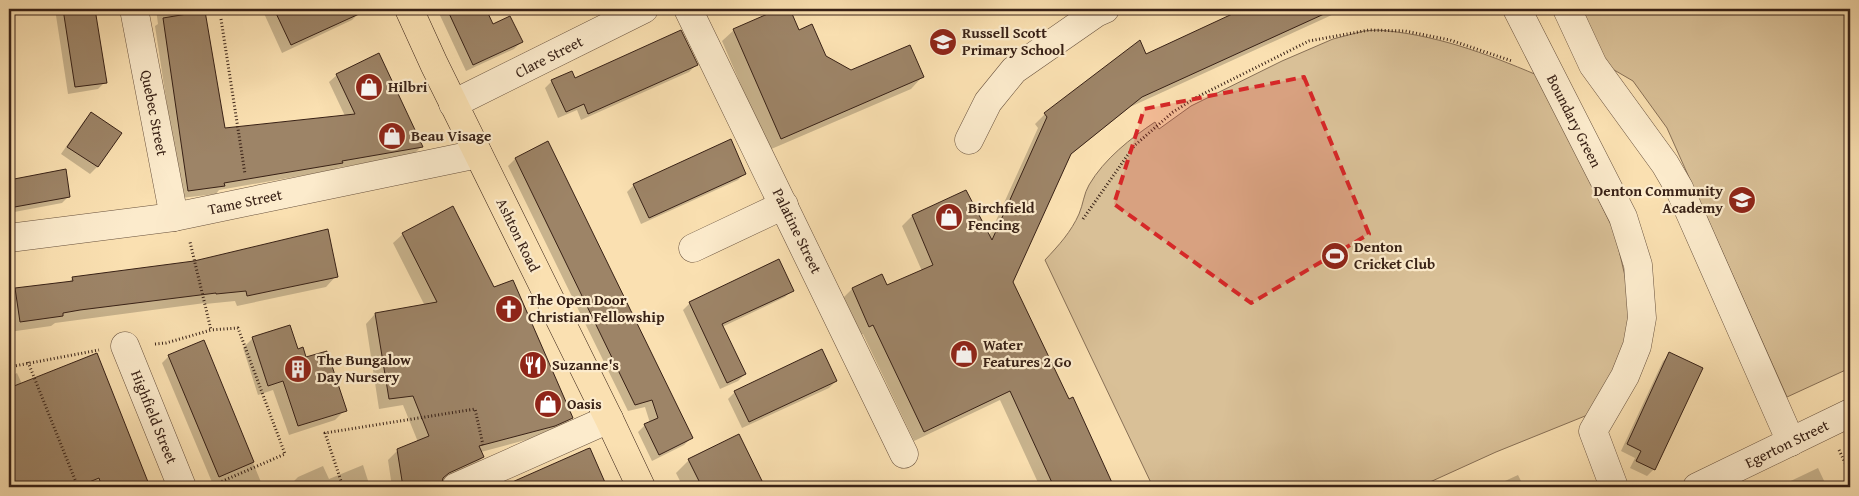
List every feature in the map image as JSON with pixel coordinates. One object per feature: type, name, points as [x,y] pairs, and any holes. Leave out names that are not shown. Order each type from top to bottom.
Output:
[{"type":"highway","name":"Ashton Road","points":[[410,9],[453,104],[609,419],[640,487]]},
{"type":"street","name":"Quebec Street","points":[[134,9],[179,216]]},
{"type":"street","name":"Clare Street","points":[[453,104],[644,9]]},
{"type":"street","name":"Palatine Street","points":[[688,9],[904,454]]},
{"type":"street","points":[[970,140],[988,102],[1014,70],[1096,13],[1105,9]]},
{"type":"street","name":"Boundary Green","points":[[1517,9],[1623,217],[1638,265],[1642,318],[1637,346],[1626,376],[1593,431],[1614,487]]},
{"type":"street","points":[[1567,9],[1593,65],[1665,164],[1679,188],[1791,442]]},
{"type":"street","name":"Tame Street","points":[[9,238],[179,216],[478,154]]},
{"type":"street","points":[[693,248],[784,204]]},
{"type":"street","name":"Highfield Street","points":[[125,346],[182,487]]},
{"type":"street","name":"Egerton Street","points":[[1697,487],[1850,414]]},
{"type":"street","points":[[456,487],[609,419]]},
{"type":"path","points":[[222,19],[250,201]]},
{"type":"path","points":[[1083,219],[1134,146],[1172,112],[1204,93],[1309,41],[1369,30],[1405,31],[1450,40],[1550,76]]},
{"type":"path","points":[[179,216],[211,330]]},
{"type":"path","points":[[9,367],[28,362],[125,346],[166,343],[211,330],[238,328],[285,454],[208,487]]},
{"type":"path","points":[[28,362],[78,487]]},
{"type":"path","points":[[342,487],[325,433],[475,409],[489,472]]},
{"type":"highlighted area","points":[[1304,77],[1369,234],[1251,303],[1114,204],[1144,109]]},
{"type":"shaded area","name":"Denton Community Academy","points":[[1579,9],[1850,9],[1850,368],[1787,397],[1667,128],[1633,81],[1609,67]]},
{"type":"shaded area","name":"Denton Cricket Club","points":[[1377,30],[1439,40],[1498,59],[1537,75],[1615,233],[1630,298],[1632,325],[1595,412],[1496,452],[1419,487],[1153,487],[1045,260],[1060,244],[1076,221],[1087,188],[1095,175],[1110,158],[1146,128],[1155,122],[1159,129],[1191,106],[1282,61],[1333,39],[1364,31]]},
{"type":"building","points":[[63,9],[95,9],[107,83],[75,87]]},
{"type":"building","points":[[274,9],[370,9],[291,45]]},
{"type":"building","points":[[447,9],[486,9],[493,24],[510,16],[523,42],[473,65]]},
{"type":"building","points":[[779,9],[790,9],[799,30],[812,24],[826,56],[851,70],[910,45],[924,77],[781,139],[733,29]]},
{"type":"building","points":[[1243,9],[1335,9],[1142,97],[1071,154],[1013,282],[1069,399],[1073,397],[1114,487],[1054,487],[1010,391],[924,432],[873,325],[869,327],[852,288],[882,274],[887,285],[933,265],[912,215],[966,190],[992,240],[1047,117],[1044,113],[1140,40],[1146,54]]},
{"type":"building","points":[[205,11],[225,128],[355,114],[336,74],[379,53],[423,147],[342,161],[343,163],[224,183],[225,186],[188,191],[163,18]]},
{"type":"building","points":[[681,30],[698,65],[588,114],[584,104],[566,112],[551,80],[572,71],[575,78]]},
{"type":"building","points":[[91,112],[122,133],[98,167],[67,147]]},
{"type":"building","points":[[731,139],[746,174],[649,218],[633,184]]},
{"type":"building","points":[[548,141],[693,438],[659,455],[644,424],[658,418],[652,400],[635,405],[515,158]]},
{"type":"building","points":[[66,169],[70,197],[9,208],[9,180]]},
{"type":"building","points":[[453,206],[494,287],[513,280],[573,418],[555,426],[479,446],[484,457],[449,473],[443,478],[441,487],[403,487],[397,449],[429,436],[413,396],[389,399],[375,313],[437,302],[402,233]]},
{"type":"building","points":[[328,229],[338,277],[247,296],[246,291],[216,293],[80,310],[63,313],[63,316],[20,322],[15,288],[73,281],[72,277],[194,261]]},
{"type":"building","points":[[779,259],[794,291],[722,324],[746,374],[727,383],[689,302]]},
{"type":"building","name":"The Bungalow Day Nursery","points":[[290,325],[298,349],[303,347],[306,357],[327,351],[347,411],[298,426],[283,381],[268,386],[252,337]]},
{"type":"building","points":[[204,340],[254,462],[219,477],[168,355]]},
{"type":"building","points":[[822,349],[837,381],[749,422],[734,391]]},
{"type":"building","points":[[1669,352],[1703,368],[1655,470],[1636,461],[1641,451],[1627,444]]},
{"type":"building","points":[[97,353],[150,487],[102,487],[99,478],[77,487],[9,487],[9,388]]},
{"type":"building","points":[[739,434],[765,487],[702,487],[688,459]]},
{"type":"building","points":[[590,448],[607,487],[501,487],[587,449]]},
{"type":"place","name":"Russell Scott Primary School","points":[[943,42]]},
{"type":"place","name":"Hilbri","points":[[369,87]]},
{"type":"place","name":"Beau Visage","points":[[392,136]]},
{"type":"place","name":"Denton Community Academy","points":[[1742,200]]},
{"type":"place","name":"Birchfield Fencing","points":[[949,217]]},
{"type":"place","name":"Denton Cricket Club","points":[[1335,256]]},
{"type":"place","name":"The Open Door Christian Fellowship","points":[[509,309]]},
{"type":"place","name":"Water Features 2 Go","points":[[964,354]]},
{"type":"place","name":"Suzanne's","points":[[533,365]]},
{"type":"place","name":"The Bungalow Day Nursery","points":[[298,369]]},
{"type":"place","name":"Oasis","points":[[548,404]]}]
